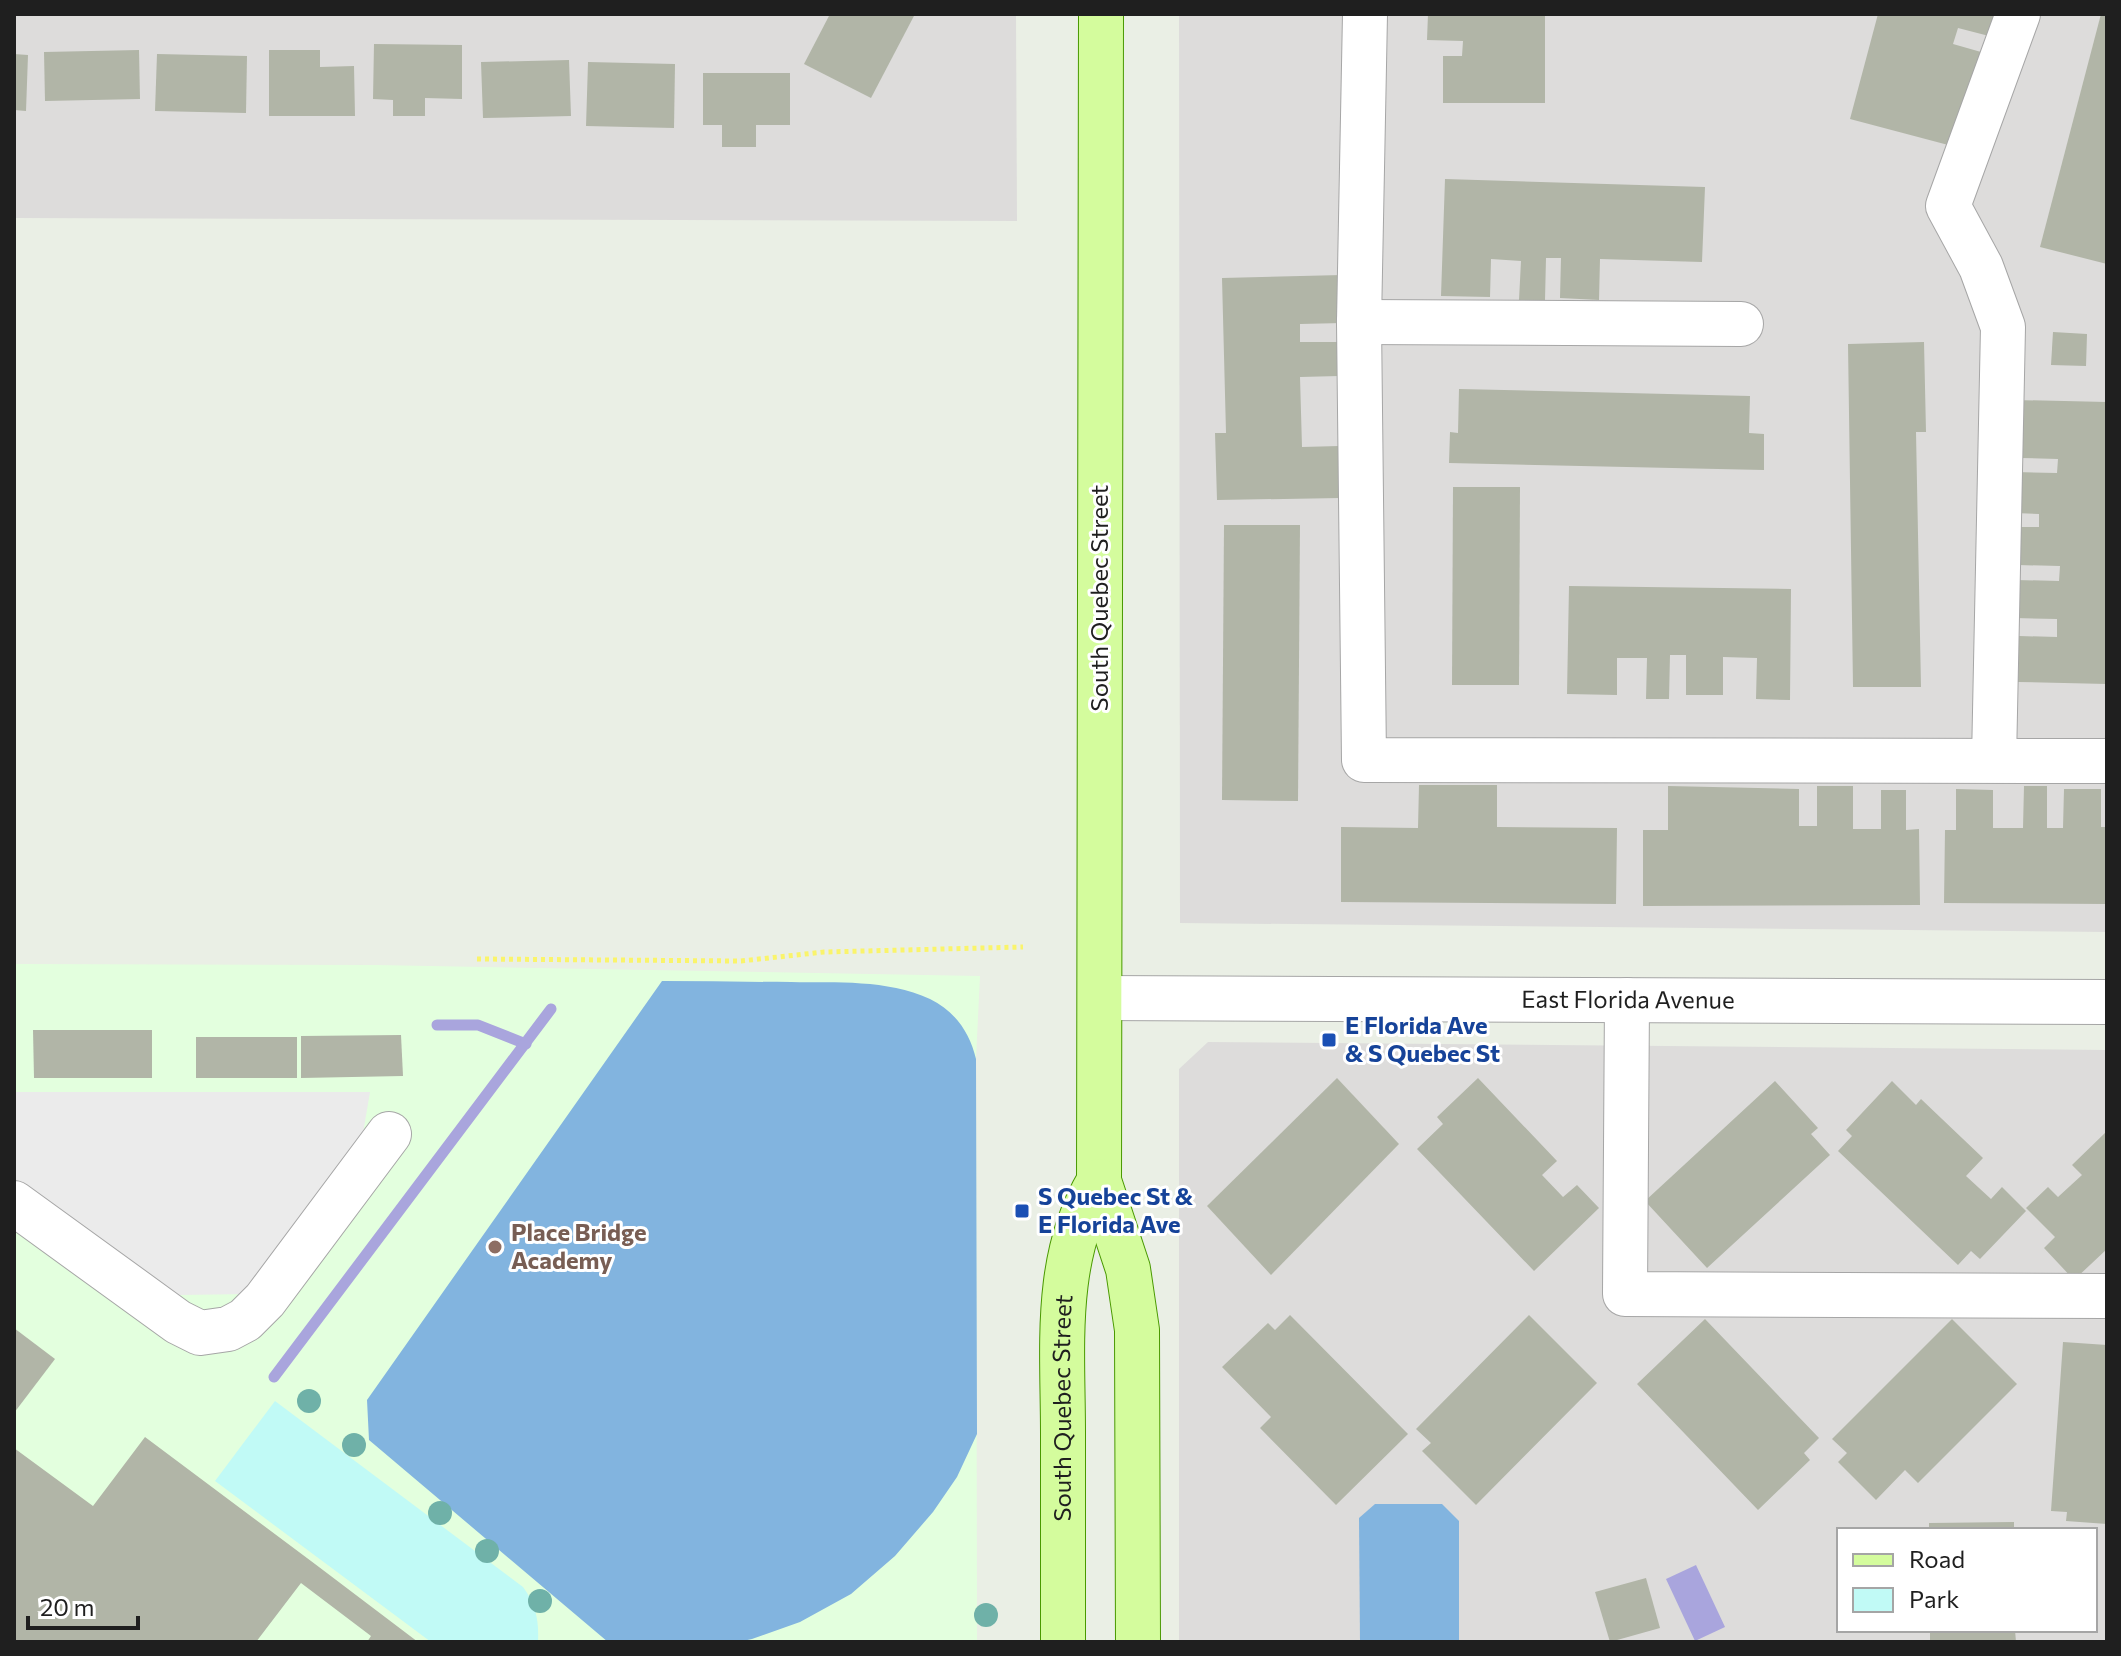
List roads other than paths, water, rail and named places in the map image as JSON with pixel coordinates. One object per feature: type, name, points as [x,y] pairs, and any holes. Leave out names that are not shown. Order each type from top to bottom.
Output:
[{"type":"main road","name":"South Quebec Street","points":[[1101,14],[1099,1181],[1128,1269],[1137,1330],[1138,1642]]},
{"type":"main road","name":"South Quebec Street","points":[[1063,1642],[1063,1350],[1067,1263],[1078,1220],[1099,1181]]},
{"type":"street","points":[[1365,14],[1359,322],[1364,760],[2107,761]]},
{"type":"street","points":[[1994,760],[2003,327],[1981,267],[1948,206],[2018,14]]},
{"type":"street","points":[[1359,322],[1741,324]]},
{"type":"street","name":"East Florida Avenue","points":[[1100,998],[2107,1002]]},
{"type":"street","points":[[1627,1000],[1625,1294],[2107,1296]]},
{"type":"street","points":[[14,1203],[178,1322],[200,1333],[219,1331],[237,1326],[265,1300],[389,1134]]},
{"type":"waterway","points":[[274,1377],[551,1009]]},
{"type":"waterway","points":[[437,1025],[478,1025],[526,1044]]},
{"type":"place","name":"E Florida Ave & S Quebec St","points":[[1329,1040]]},
{"type":"place","name":"S Quebec St & E Florida Ave","points":[[1022,1211]]},
{"type":"place","name":"Place Bridge Academy","points":[[495,1247]]}]
